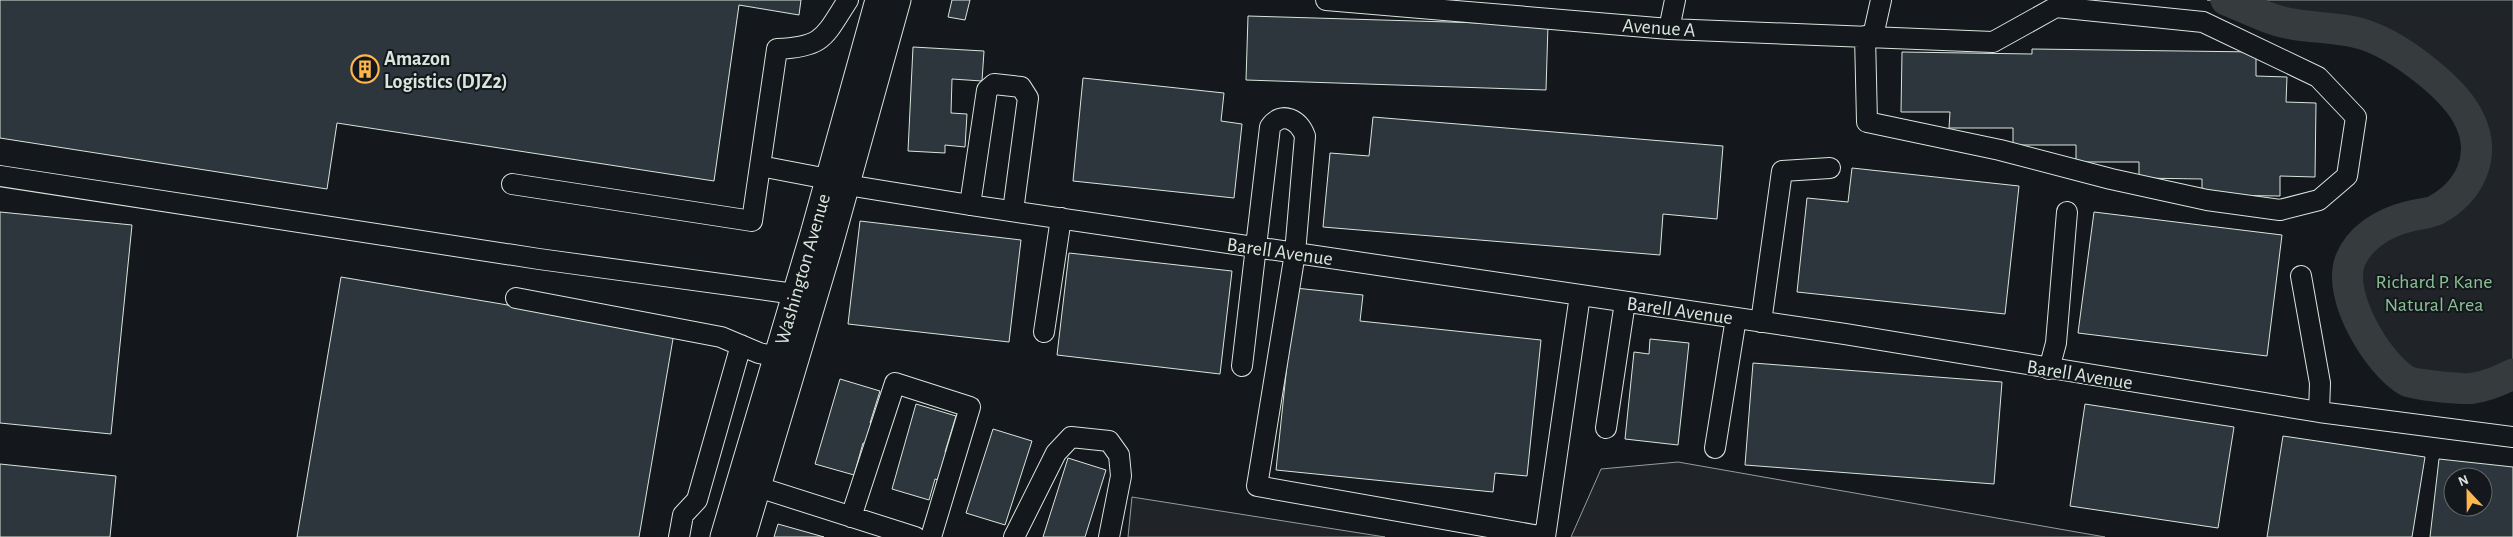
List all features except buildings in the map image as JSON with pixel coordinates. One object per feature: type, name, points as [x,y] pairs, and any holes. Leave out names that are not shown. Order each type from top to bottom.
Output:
[{"type":"main road","name":"Washington Avenue","points":[[744,537],[838,182],[878,0]]},
{"type":"main road","name":"Washington Avenue","points":[[723,537],[778,357],[795,294],[838,182],[898,0]]},
{"type":"street","points":[[512,184],[752,221],[777,49],[804,48],[818,42],[848,0]]},
{"type":"street","name":"Avenue A","points":[[1326,0],[1664,28],[1869,36],[1993,42],[2056,7],[2203,22],[2318,77],[2356,117],[2347,176],[2319,200],[2280,210],[2207,200],[2111,179],[2000,150],[1867,122],[1869,36]]},
{"type":"street","points":[[1660,0],[1664,28]]},
{"type":"street","points":[[1664,28],[1674,0]]},
{"type":"street","points":[[1869,36],[1881,0]]},
{"type":"street","points":[[970,205],[987,90],[994,84],[1021,87],[1028,98],[1013,211]]},
{"type":"street","points":[[1242,366],[1270,127],[1274,121],[1282,118],[1291,118],[1302,126],[1305,136],[1295,253],[1257,486],[1545,537],[1580,295]]},
{"type":"street","name":"Barell Avenue","points":[[760,166],[970,205],[1736,318],[2319,412],[2513,437]]},
{"type":"street","points":[[1762,322],[1782,171],[1830,168]]},
{"type":"street","points":[[0,176],[539,259],[795,294]]},
{"type":"street","points":[[2049,369],[2056,343],[2067,212]]},
{"type":"street","points":[[1044,332],[1061,218]]},
{"type":"street","points":[[2301,276],[2320,383],[2319,412]]},
{"type":"street","points":[[516,298],[721,337],[759,353],[778,357]]},
{"type":"street","points":[[1606,428],[1625,302]]},
{"type":"street","points":[[1715,448],[1736,318]]},
{"type":"street","points":[[679,537],[683,515],[697,500],[740,345]]},
{"type":"street","points":[[854,524],[895,384],[970,407],[931,537]]},
{"type":"street","points":[[1014,537],[1056,453],[1071,437],[1109,441],[1119,455],[1122,476],[1109,537]]},
{"type":"street","points":[[758,486],[854,524],[915,537]]},
{"type":"green space","name":"Richard P. Kane Natural Area","points":[[2207,0],[2513,0],[2513,374],[2473,389],[2408,382],[2390,366],[2370,340],[2352,307],[2347,283],[2349,263],[2359,244],[2375,231],[2405,217],[2435,211],[2456,196],[2473,175],[2477,150],[2470,121],[2444,86],[2405,54],[2367,35],[2282,22],[2249,9]]},
{"type":"green space","points":[[1678,462],[2105,537],[1571,537],[1601,469]]},
{"type":"green space","points":[[1132,497],[1385,537],[1128,537]]},
{"type":"waterway","points":[[2226,0],[2282,22],[2347,31],[2368,36],[2396,50],[2426,71],[2453,96],[2463,109],[2475,134],[2476,148],[2472,172],[2466,183],[2458,194],[2436,210],[2389,223],[2381,227],[2359,245],[2350,261],[2347,275],[2349,292],[2354,310],[2372,344],[2395,372],[2407,381],[2429,386],[2469,388],[2499,381],[2513,374]]},
{"type":"place","name":"Amazon Logistics (DJZ2)","points":[[365,69]]}]
